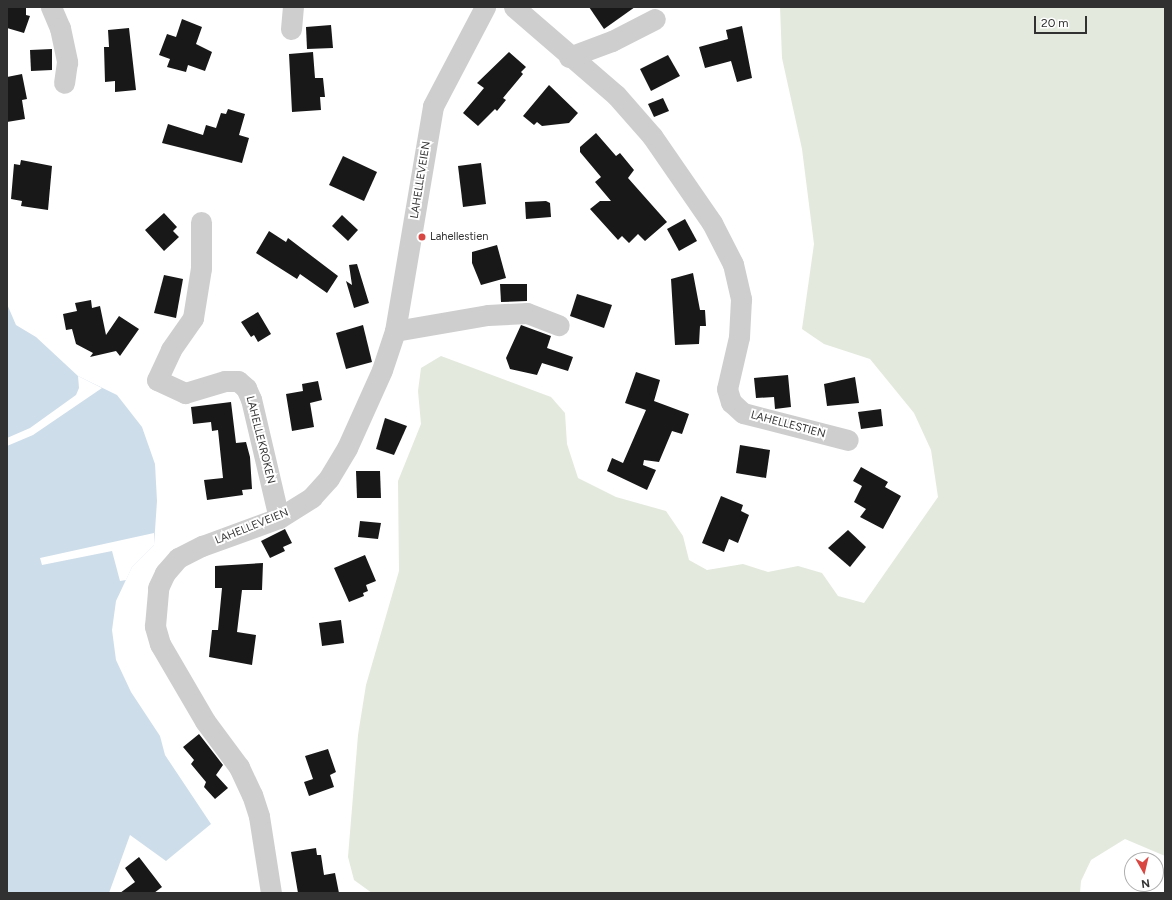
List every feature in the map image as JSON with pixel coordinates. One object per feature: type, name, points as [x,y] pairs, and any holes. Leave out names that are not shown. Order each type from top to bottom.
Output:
[{"type":"street","points":[[51,7],[60,28],[67,62],[64,83]]},
{"type":"street","points":[[291,29],[293,7]]},
{"type":"street","name":"LAHELLEVEIEN","points":[[271,893],[258,816],[252,795],[239,767],[166,658],[155,626],[155,603],[165,573],[178,558],[202,546],[279,518],[312,497],[333,472],[367,404],[395,330],[433,106],[485,7]]},
{"type":"street","name":"LAHELLESTIEN","points":[[514,7],[569,57],[616,95],[652,136],[696,198],[733,264],[741,300],[739,337],[727,389],[731,402],[743,413],[848,440]]},
{"type":"street","points":[[569,57],[612,40],[655,19]]},
{"type":"street","name":"LAHELLEKROKEN","points":[[201,222],[201,268],[193,318],[171,350],[157,380],[185,393],[225,381],[238,381],[246,388],[251,399],[279,518]]},
{"type":"street","points":[[395,330],[488,315],[527,313],[559,325]]},
{"type":"shaded area","points":[[780,7],[1165,7],[1165,856],[1164,852],[1156,852],[1125,839],[1091,860],[1081,881],[1080,893],[372,893],[354,880],[348,857],[358,735],[366,685],[399,571],[398,481],[421,424],[418,391],[421,368],[441,356],[551,397],[565,413],[567,444],[578,478],[616,497],[666,511],[683,536],[689,560],[707,570],[743,564],[768,572],[798,566],[822,573],[838,596],[864,603],[938,497],[931,450],[914,413],[870,359],[824,344],[802,329],[814,244],[802,149],[782,58]]},
{"type":"water","points":[[7,304],[16,325],[36,337],[78,376],[117,395],[142,427],[155,464],[157,501],[154,545],[132,567],[116,601],[112,630],[116,660],[131,692],[160,736],[165,755],[211,824],[166,861],[130,835],[109,893],[7,893]]},
{"type":"pier","points":[[78,376],[102,388],[33,435],[7,446],[7,438],[30,428],[76,395],[79,388]]},
{"type":"pier","points":[[154,533],[154,545],[132,567],[126,580],[120,581],[112,551],[42,565],[40,558]]},
{"type":"building","points":[[7,7],[26,7],[26,15],[30,16],[24,33],[7,28]]},
{"type":"building","points":[[589,7],[635,7],[604,29]]},
{"type":"building","points":[[182,19],[202,27],[196,44],[212,52],[205,71],[188,65],[186,72],[167,67],[170,59],[159,55],[167,34],[176,37]]},
{"type":"building","points":[[331,25],[333,48],[307,49],[306,27]]},
{"type":"building","points":[[742,26],[752,78],[737,82],[731,61],[705,68],[699,47],[728,39],[726,30]]},
{"type":"building","points":[[129,28],[136,90],[115,92],[115,81],[105,82],[104,47],[109,47],[108,30]]},
{"type":"building","points":[[52,49],[52,70],[31,71],[30,50]]},
{"type":"building","points":[[313,52],[315,78],[323,78],[325,97],[320,97],[321,110],[292,112],[289,54]]},
{"type":"building","points":[[509,52],[526,67],[521,72],[523,74],[503,98],[506,100],[497,111],[495,109],[478,126],[463,113],[484,88],[477,83]]},
{"type":"building","points":[[668,55],[680,76],[651,91],[640,69]]},
{"type":"building","points":[[22,74],[27,99],[22,100],[25,119],[7,122],[7,77]]},
{"type":"building","points":[[549,85],[578,113],[569,123],[542,126],[537,122],[534,125],[523,116]]},
{"type":"building","points":[[663,98],[669,111],[654,117],[648,104]]},
{"type":"building","points":[[228,109],[245,114],[239,135],[249,138],[242,163],[162,143],[168,124],[203,135],[206,125],[216,128],[221,113],[226,114]]},
{"type":"building","points":[[596,133],[616,156],[620,153],[634,170],[628,178],[667,222],[645,241],[638,234],[629,243],[622,236],[618,240],[590,209],[600,201],[611,201],[595,182],[601,177],[580,152],[580,147]]},
{"type":"building","points":[[343,156],[377,172],[364,201],[329,185]]},
{"type":"building","points":[[21,160],[52,166],[48,210],[21,206],[22,201],[11,199],[14,164],[20,165]]},
{"type":"building","points":[[481,163],[486,204],[463,207],[458,166]]},
{"type":"building","points":[[546,201],[550,203],[551,217],[526,219],[525,202]]},
{"type":"building","points":[[164,213],[177,227],[173,231],[179,237],[164,251],[145,230]]},
{"type":"building","points":[[342,215],[358,230],[348,241],[332,226]]},
{"type":"building","points":[[685,219],[697,241],[679,251],[667,229]]},
{"type":"building","points":[[269,231],[286,242],[288,238],[338,276],[327,293],[300,274],[297,279],[256,253]]},
{"type":"building","points":[[497,245],[506,278],[481,285],[472,263],[472,252]]},
{"type":"building","points":[[357,264],[369,303],[354,308],[346,281],[352,285],[349,265]]},
{"type":"building","points":[[693,273],[700,310],[705,310],[706,326],[700,326],[699,344],[675,345],[671,279]]},
{"type":"building","points":[[164,275],[183,279],[176,318],[154,313]]},
{"type":"building","points":[[500,284],[527,284],[527,301],[501,302]]},
{"type":"building","points":[[577,294],[612,305],[604,328],[570,316]]},
{"type":"building","points":[[91,300],[92,308],[100,306],[106,335],[119,316],[139,329],[120,356],[116,351],[90,357],[93,353],[76,344],[72,329],[66,330],[63,314],[77,311],[75,303]]},
{"type":"building","points":[[258,312],[271,334],[258,342],[254,335],[251,337],[241,322]]},
{"type":"building","points":[[363,325],[372,362],[346,369],[336,333]]},
{"type":"building","points":[[521,325],[551,336],[547,348],[573,357],[568,371],[542,363],[537,375],[510,369],[506,358]]},
{"type":"building","points":[[636,372],[660,380],[654,401],[689,414],[682,434],[672,431],[659,462],[644,460],[643,465],[656,470],[647,490],[607,471],[612,458],[623,463],[646,410],[625,403]]},
{"type":"building","points":[[788,375],[791,407],[775,409],[774,397],[756,398],[754,378]]},
{"type":"building","points":[[855,377],[859,403],[827,406],[824,384]]},
{"type":"building","points":[[318,381],[322,400],[310,403],[314,427],[292,431],[286,394],[303,391],[302,384]]},
{"type":"building","points":[[231,402],[236,443],[246,442],[250,457],[252,489],[242,490],[243,495],[207,500],[204,480],[223,478],[218,430],[212,431],[211,422],[193,424],[191,407]]},
{"type":"building","points":[[881,409],[883,426],[861,429],[858,412]]},
{"type":"building","points":[[385,418],[407,426],[394,455],[376,449]]},
{"type":"building","points":[[740,445],[770,450],[766,478],[736,473]]},
{"type":"building","points":[[861,467],[888,482],[885,487],[901,496],[883,529],[860,517],[866,509],[854,502],[862,486],[853,481]]},
{"type":"building","points":[[356,471],[380,471],[381,498],[357,498]]},
{"type":"building","points":[[721,496],[743,505],[741,511],[749,515],[738,543],[729,539],[724,552],[702,543]]},
{"type":"building","points":[[360,521],[381,523],[378,539],[358,537]]},
{"type":"building","points":[[285,529],[292,543],[283,547],[285,551],[270,558],[261,541]]},
{"type":"building","points":[[848,530],[866,547],[850,567],[828,548]]},
{"type":"building","points":[[365,555],[376,581],[366,585],[368,591],[363,593],[364,596],[349,602],[334,568]]},
{"type":"building","points":[[263,563],[262,590],[242,590],[237,632],[256,635],[252,665],[209,657],[212,630],[218,630],[222,588],[215,588],[215,566]]},
{"type":"building","points":[[341,620],[344,643],[322,646],[319,623]]},
{"type":"building","points":[[199,734],[223,765],[216,775],[228,788],[215,799],[204,787],[206,782],[191,764],[194,760],[183,747]]},
{"type":"building","points":[[328,749],[336,772],[330,775],[334,787],[309,796],[304,782],[313,779],[305,756]]},
{"type":"building","points":[[316,848],[317,855],[321,855],[324,875],[335,873],[339,893],[298,893],[291,852]]},
{"type":"building","points":[[139,857],[162,887],[154,893],[120,893],[135,882],[125,868]]},
{"type":"place","name":"Lahellestien","points":[[422,237]]}]
